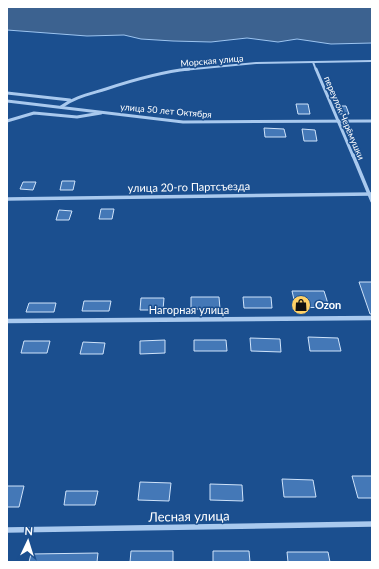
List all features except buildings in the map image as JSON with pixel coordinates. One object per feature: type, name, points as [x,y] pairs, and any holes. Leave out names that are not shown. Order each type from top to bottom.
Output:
[{"type":"street","name":"Морская улица","points":[[60,107],[70,100],[137,79],[187,69],[236,65],[372,61]]},
{"type":"street","name":"переулок Черёмушки","points":[[313,62],[337,122],[372,201]]},
{"type":"street","points":[[7,93],[70,100]]},
{"type":"street","name":"улица 50 лет Октября","points":[[7,101],[208,123],[372,121]]},
{"type":"street","points":[[7,120],[32,114],[77,118],[88,117],[104,112]]},
{"type":"street","name":"улица 20-го Партсъезда","points":[[7,199],[370,194]]},
{"type":"street","name":"Нагорная улица","points":[[7,321],[372,318]]},
{"type":"street","name":"Лесная улица","points":[[7,530],[372,524]]},
{"type":"water","points":[[7,7],[372,7],[372,43],[331,44],[297,39],[278,42],[247,38],[211,42],[173,41],[141,39],[124,35],[87,36],[7,30]]},
{"type":"place","name":"Ozon","points":[[301,305]]}]
